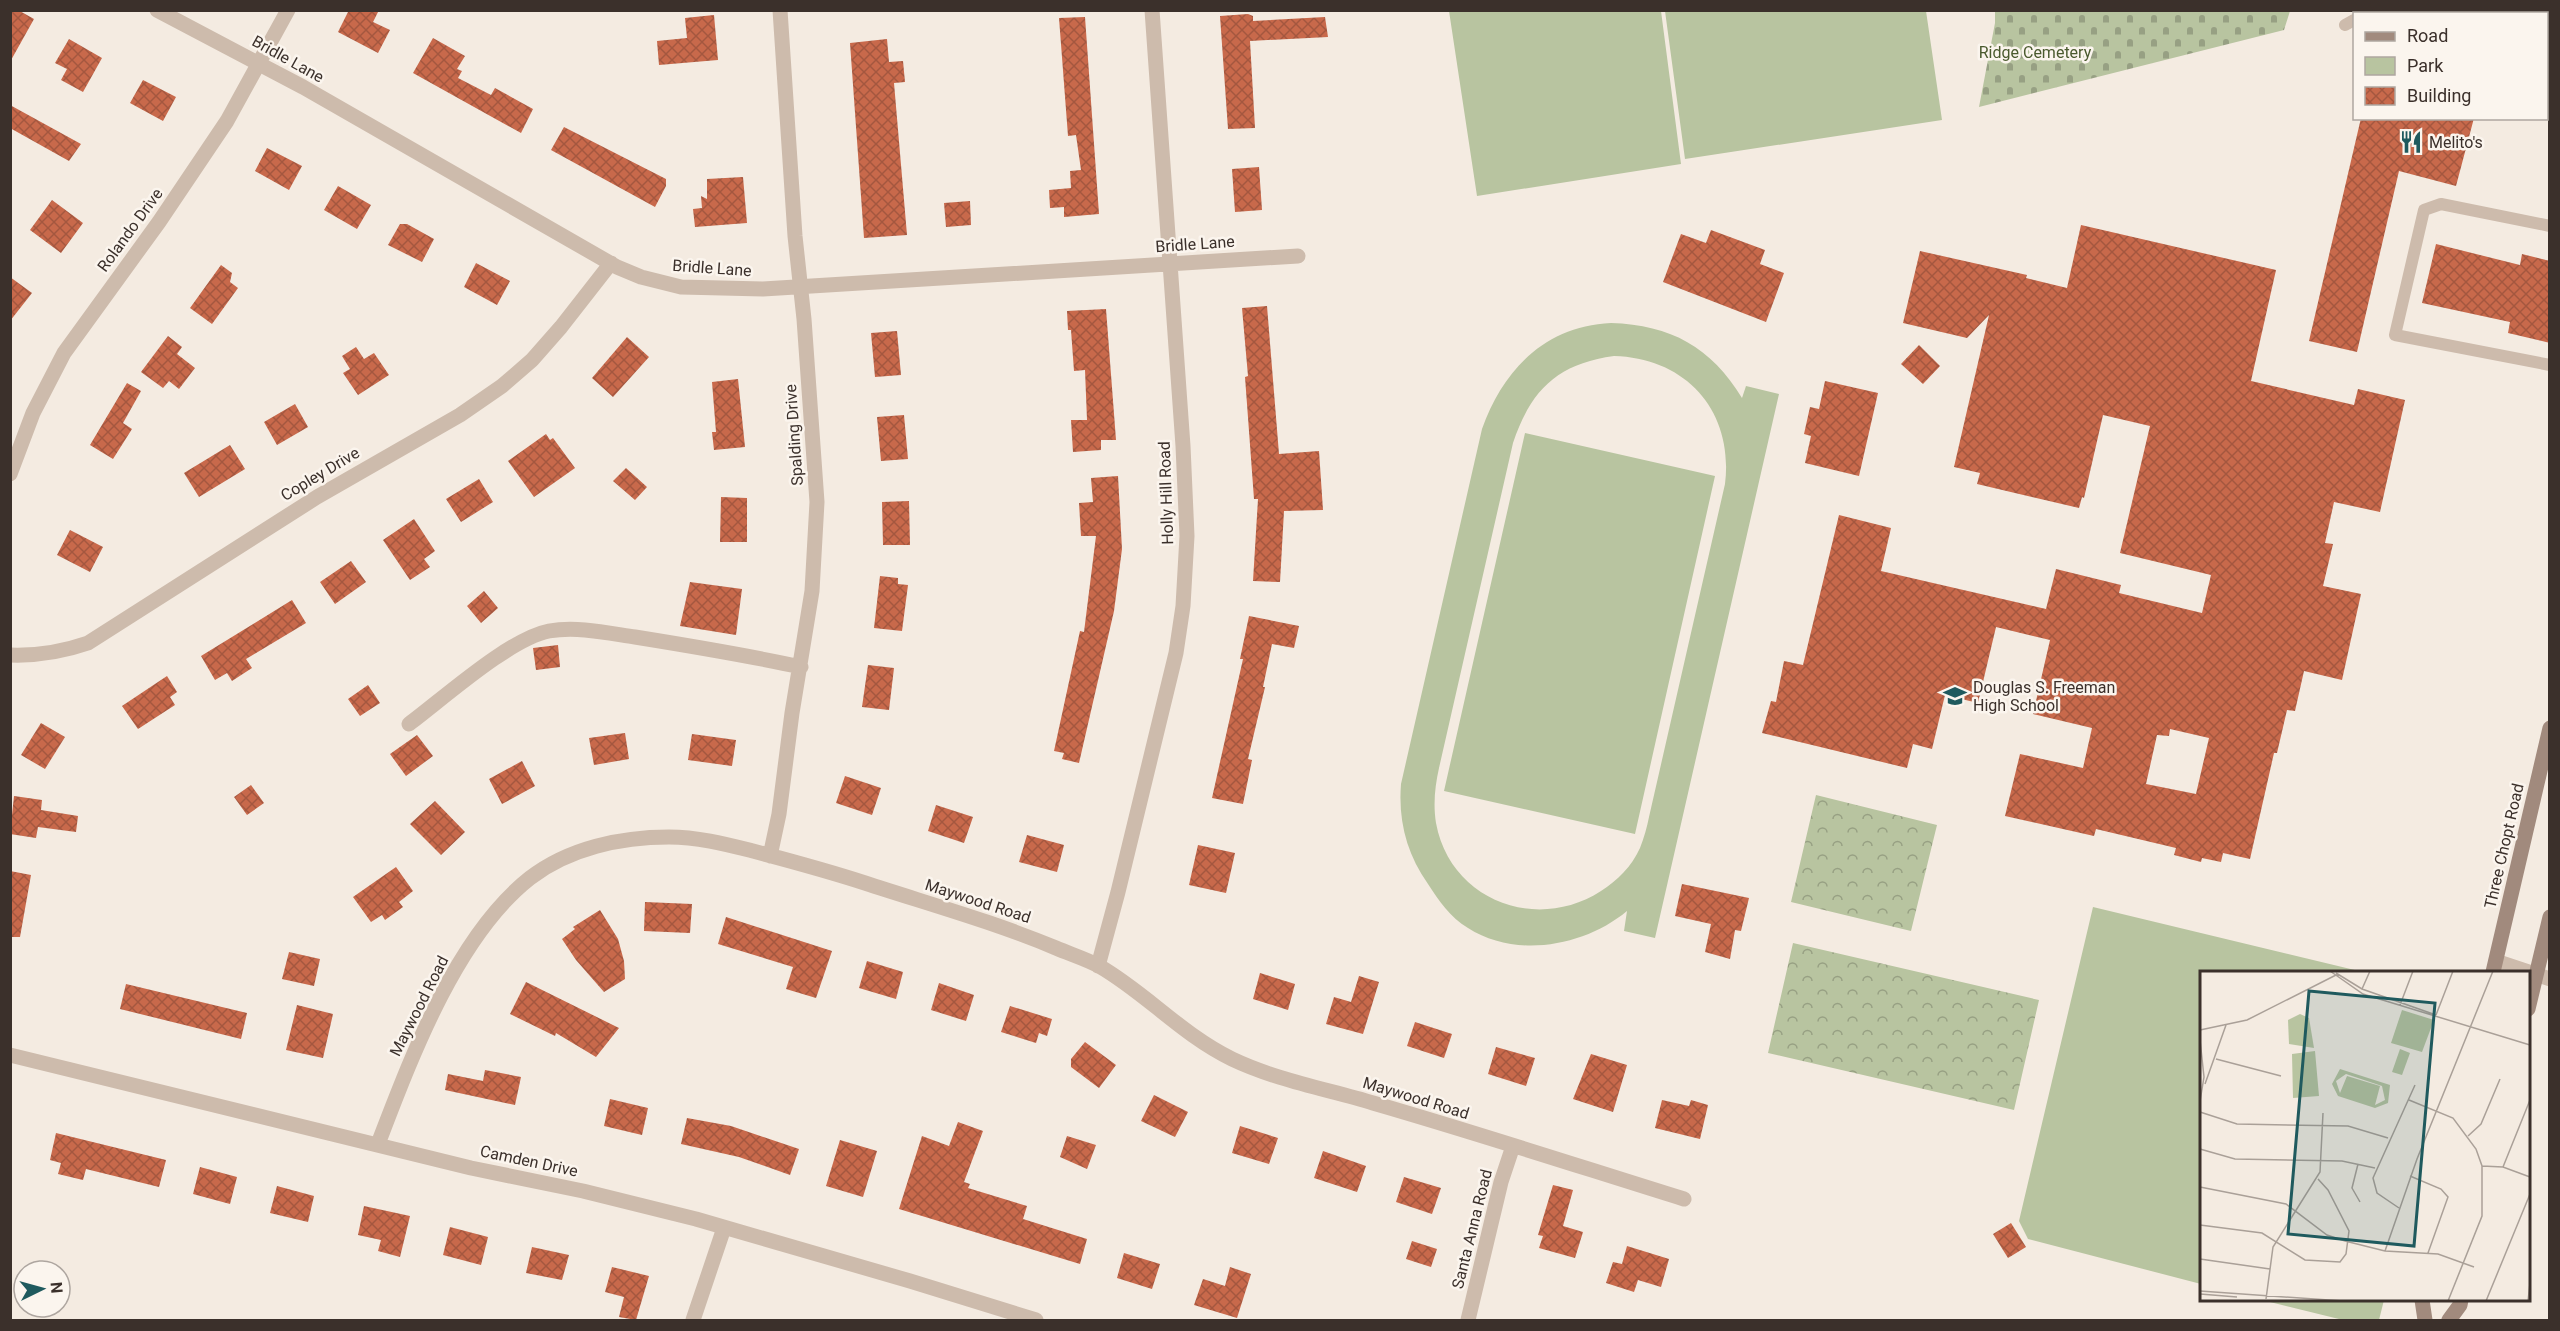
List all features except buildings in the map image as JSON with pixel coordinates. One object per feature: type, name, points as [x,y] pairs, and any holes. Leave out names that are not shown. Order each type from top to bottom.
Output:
[{"type":"main road","name":"Three Chopt Road","points":[[2495,967],[2550,728]]},
{"type":"main road","points":[[2530,1007],[2543,977],[2550,917]]},
{"type":"main road","points":[[2422,1301],[2425,1320]]},
{"type":"main road","points":[[2449,1320],[2461,1301]]},
{"type":"street","name":"Bridle Lane","points":[[157,10],[259,63],[611,263],[641,277],[681,287],[800,287],[1298,256]]},
{"type":"street","name":"Rolando Drive","points":[[10,474],[33,413],[64,354],[159,222],[221,130],[288,10]]},
{"type":"street","name":"Spalding Drive","points":[[770,856],[779,814],[812,591],[817,502],[780,10]]},
{"type":"street","name":"Holly Hill Road","points":[[1098,966],[1176,653],[1183,606],[1187,536],[1183,446],[1152,10]]},
{"type":"street","name":"Copley Drive","points":[[10,655],[31,656],[64,651],[88,643],[317,497],[404,445],[460,415],[502,386],[532,360],[611,263]]},
{"type":"street","points":[[409,724],[510,648],[549,631],[572,630],[612,634],[734,652],[801,667]]},
{"type":"street","name":"Maywood Road","points":[[378,1144],[405,1074],[450,979],[489,920],[513,892],[534,875],[570,855],[605,844],[632,839],[671,837],[708,840],[840,875],[1026,935],[1098,966],[1182,1030],[1232,1059],[1273,1075],[1373,1103],[1684,1199]]},
{"type":"street","points":[[2495,967],[2514,971]]},
{"type":"street","name":"Camden Drive","points":[[10,1055],[471,1168],[583,1191],[724,1228],[1036,1320]]},
{"type":"street","name":"Santa Anna Road","points":[[1468,1320],[1498,1192],[1513,1146]]},
{"type":"street","points":[[693,1320],[724,1228]]},
{"type":"lane","points":[[2550,226],[2441,204],[2424,210],[2395,335],[2550,365]]},
{"type":"green space","name":"Ridge Cemetery","points":[[1995,10],[2290,11],[2284,30],[1979,107],[1995,23]]},
{"type":"green space","points":[[1449,11],[1661,11],[1681,164],[1477,196]]},
{"type":"green space","points":[[1665,11],[1926,11],[1942,120],[1685,159]]},
{"type":"green space","points":[[1611,323],[1633,325],[1671,334],[1703,352],[1730,380],[1742,398],[1746,386],[1779,394],[1655,938],[1624,931],[1627,911],[1591,933],[1571,940],[1550,944],[1507,943],[1487,938],[1462,924],[1445,908],[1432,890],[1409,849],[1401,811],[1401,784],[1482,429],[1502,388],[1530,355],[1547,342],[1587,326]],"holes":[[[1614,356],[1640,359],[1684,378],[1713,412],[1722,434],[1726,458],[1725,484],[1640,848],[1624,873],[1601,891],[1576,903],[1550,909],[1524,908],[1499,902],[1477,889],[1459,872],[1444,850],[1436,823],[1436,782],[1513,443],[1520,424],[1538,394],[1562,373],[1594,360]]]},
{"type":"green space","points":[[1525,433],[1715,476],[1635,834],[1444,791]]},
{"type":"green space","points":[[1816,795],[1937,825],[1911,931],[1791,902]]},
{"type":"green space","points":[[2093,907],[2359,971],[2200,971],[2200,1284],[2028,1239],[2019,1221]]},
{"type":"green space","points":[[1793,943],[2039,1000],[2014,1110],[1768,1053]]},
{"type":"green space","points":[[2266,1301],[2384,1301],[2379,1320],[2343,1320]]},
{"type":"place","name":"Melito's","points":[[2411,142]]},
{"type":"place","name":"Douglas S. Freeman High School","points":[[1955,696]]}]
